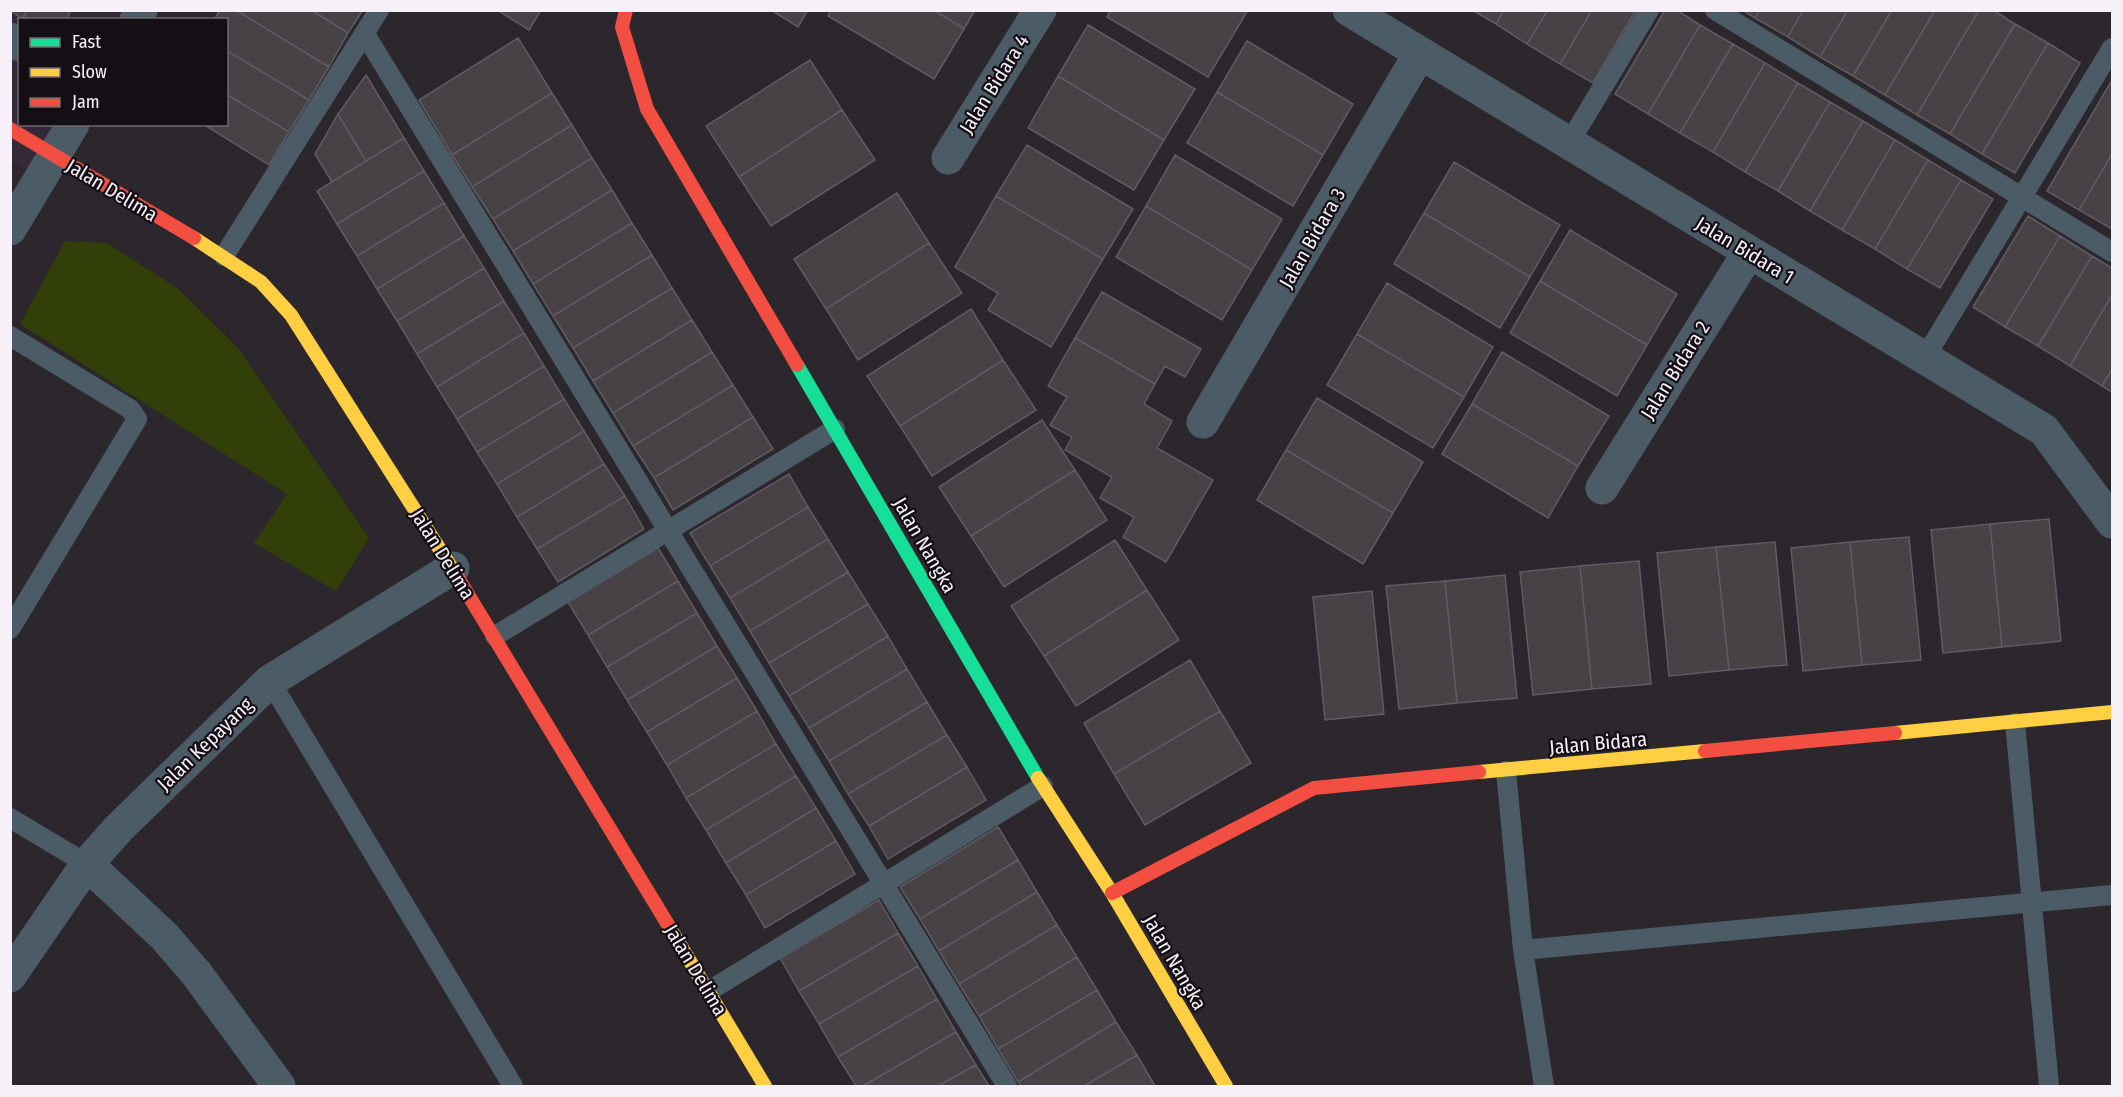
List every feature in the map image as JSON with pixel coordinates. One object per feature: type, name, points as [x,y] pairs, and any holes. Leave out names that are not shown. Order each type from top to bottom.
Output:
[{"type":"street","name":"Jalan Nangka","points":[[626,10],[622,27],[647,109],[1043,786],[1112,893],[1226,1086]]},
{"type":"street","name":"Jalan Bidara 4","points":[[948,158],[1040,10]]},
{"type":"street","name":"Jalan Bidara 1","points":[[1349,10],[2044,430],[2112,522]]},
{"type":"street","name":"Jalan Bidara 3","points":[[1203,422],[1420,53]]},
{"type":"street","points":[[10,229],[72,126]]},
{"type":"street","name":"Jalan Delima","points":[[10,129],[224,256],[261,282],[291,315],[495,636],[765,1086]]},
{"type":"street","name":"Jalan Bidara 2","points":[[1602,488],[1749,252]]},
{"type":"street","name":"Jalan Kepayang","points":[[10,976],[87,864],[119,828],[270,681],[453,568]]},
{"type":"street","name":"Jalan Bidara","points":[[1112,893],[1314,788],[2112,712]]},
{"type":"street","points":[[87,864],[164,936],[196,973],[279,1086]]},
{"type":"lane","points":[[224,256],[379,10]]},
{"type":"lane","points":[[1569,143],[1649,10]]},
{"type":"lane","points":[[1715,10],[2112,252]]},
{"type":"lane","points":[[365,34],[1007,1086]]},
{"type":"lane","points":[[1924,359],[2112,48]]},
{"type":"lane","points":[[10,336],[130,409],[138,419],[10,629]]},
{"type":"lane","points":[[495,636],[835,429]]},
{"type":"lane","points":[[270,681],[513,1086]]},
{"type":"lane","points":[[2014,723],[2049,1086]]},
{"type":"lane","points":[[1506,771],[1523,950],[1544,1086]]},
{"type":"lane","points":[[709,992],[1043,786]]},
{"type":"lane","points":[[10,818],[87,864]]},
{"type":"lane","points":[[1523,950],[2112,895]]},
{"type":"shaded area","points":[[10,11],[157,11],[152,18],[18,18],[18,126],[88,126],[52,186],[11,161]]},
{"type":"green space","points":[[65,241],[107,243],[177,288],[238,348],[369,538],[336,591],[254,543],[287,494],[20,324]]},
{"type":"building","points":[[10,10],[27,10],[21,18]]},
{"type":"building","points":[[27,10],[71,10],[67,18],[24,18]]},
{"type":"building","points":[[220,10],[236,10],[329,67],[309,100],[228,51],[228,18],[215,18]]},
{"type":"building","points":[[236,10],[311,10],[348,33],[329,67]]},
{"type":"building","points":[[311,10],[363,10],[348,33]]},
{"type":"building","points":[[497,10],[541,10],[529,30]]},
{"type":"building","points":[[771,10],[808,10],[798,27]]},
{"type":"building","points":[[831,10],[934,10],[964,29],[934,79],[828,16]]},
{"type":"building","points":[[934,10],[975,10],[964,29]]},
{"type":"building","points":[[1111,10],[1248,10],[1208,77],[1107,17]]},
{"type":"building","points":[[1472,10],[1504,10],[1496,24]]},
{"type":"building","points":[[1504,10],[1548,10],[1527,44],[1496,24]]},
{"type":"building","points":[[1548,10],[1592,10],[1560,64],[1527,44]]},
{"type":"building","points":[[1592,10],[1636,10],[1593,83],[1560,64]]},
{"type":"building","points":[[1665,10],[1677,10],[1700,25],[1648,114],[1615,94]]},
{"type":"building","points":[[1742,10],[1760,10],[1755,18]]},
{"type":"building","points":[[1760,10],[1803,10],[1788,37],[1755,18]]},
{"type":"building","points":[[1803,10],[1848,10],[1820,57],[1788,37]]},
{"type":"building","points":[[1848,10],[1892,10],[1853,76],[1820,57]]},
{"type":"building","points":[[1892,10],[1935,10],[1885,95],[1853,76]]},
{"type":"building","points":[[1935,10],[1979,10],[1917,115],[1885,95]]},
{"type":"building","points":[[1979,10],[1993,10],[2015,24],[1950,134],[1917,115]]},
{"type":"building","points":[[2015,24],[2048,43],[1982,154],[1950,134]]},
{"type":"building","points":[[1088,25],[1195,89],[1164,140],[1058,76]]},
{"type":"building","points":[[1700,25],[1733,44],[1680,133],[1648,114]]},
{"type":"building","points":[[518,38],[552,93],[452,155],[419,100]]},
{"type":"building","points":[[1247,41],[1353,104],[1323,155],[1217,92]]},
{"type":"building","points":[[2048,43],[2080,63],[2015,173],[1982,154]]},
{"type":"building","points":[[1733,44],[1765,63],[1713,152],[1680,133]]},
{"type":"building","points":[[228,51],[309,100],[289,132],[228,95]]},
{"type":"building","points":[[810,60],[842,110],[739,177],[706,126]]},
{"type":"building","points":[[1765,63],[1798,83],[1745,172],[1713,152]]},
{"type":"building","points":[[366,75],[404,138],[366,161],[338,114]]},
{"type":"building","points":[[1058,76],[1164,140],[1134,190],[1028,128]]},
{"type":"building","points":[[2112,80],[2112,154],[2079,210],[2047,191]]},
{"type":"building","points":[[1798,83],[1830,102],[1778,191],[1745,172]]},
{"type":"building","points":[[1217,92],[1323,155],[1293,206],[1187,143]]},
{"type":"building","points":[[552,93],[572,125],[472,187],[452,155]]},
{"type":"building","points":[[228,95],[289,132],[269,165],[206,126],[228,126]]},
{"type":"building","points":[[1830,102],[1863,121],[1810,211],[1778,191]]},
{"type":"building","points":[[842,110],[875,160],[771,226],[739,177]]},
{"type":"building","points":[[338,114],[366,161],[332,182],[315,154]]},
{"type":"building","points":[[1863,121],[1895,140],[1842,230],[1810,211]]},
{"type":"building","points":[[572,125],[592,158],[493,219],[472,187]]},
{"type":"building","points":[[404,138],[424,171],[337,224],[317,191]]},
{"type":"building","points":[[1895,140],[1928,160],[1875,249],[1842,230]]},
{"type":"building","points":[[1027,145],[1133,209],[1103,259],[996,196]]},
{"type":"building","points":[[2112,154],[2112,229],[2079,210]]},
{"type":"building","points":[[1175,155],[1282,219],[1252,270],[1146,206]]},
{"type":"building","points":[[592,158],[612,190],[513,251],[493,219]]},
{"type":"building","points":[[1928,160],[1961,180],[1907,269],[1875,249]]},
{"type":"building","points":[[1454,162],[1560,225],[1530,277],[1424,213]]},
{"type":"building","points":[[424,171],[444,203],[357,256],[337,224]]},
{"type":"building","points":[[1961,180],[1993,199],[1940,288],[1907,269]]},
{"type":"building","points":[[612,190],[632,223],[533,284],[513,251]]},
{"type":"building","points":[[897,193],[929,243],[826,309],[794,259]]},
{"type":"building","points":[[996,196],[1103,259],[1051,347],[988,310],[998,293],[955,267]]},
{"type":"building","points":[[444,203],[464,236],[377,289],[357,256]]},
{"type":"building","points":[[1146,206],[1252,270],[1222,320],[1116,257]]},
{"type":"building","points":[[1424,213],[1530,277],[1500,328],[1394,264]]},
{"type":"building","points":[[2028,216],[2060,236],[2005,327],[1973,307]]},
{"type":"building","points":[[632,223],[652,255],[553,316],[533,284]]},
{"type":"building","points":[[1570,230],[1677,294],[1647,345],[1540,281]]},
{"type":"building","points":[[464,236],[484,268],[397,321],[377,289]]},
{"type":"building","points":[[2060,236],[2092,256],[2038,346],[2005,327]]},
{"type":"building","points":[[929,243],[962,293],[858,360],[826,309]]},
{"type":"building","points":[[652,255],[672,288],[573,348],[553,316]]},
{"type":"building","points":[[2092,256],[2112,268],[2112,295],[2070,366],[2038,346]]},
{"type":"building","points":[[484,268],[504,301],[417,354],[397,321]]},
{"type":"building","points":[[1540,281],[1647,345],[1617,396],[1510,333]]},
{"type":"building","points":[[1387,283],[1493,347],[1464,397],[1357,334]]},
{"type":"building","points":[[672,288],[692,320],[593,381],[573,348]]},
{"type":"building","points":[[1102,292],[1201,349],[1185,377],[1165,366],[1155,384],[1075,338]]},
{"type":"building","points":[[2112,295],[2112,369],[2102,386],[2070,366]]},
{"type":"building","points":[[504,301],[524,333],[437,387],[417,354]]},
{"type":"building","points":[[971,309],[1003,360],[900,426],[867,376]]},
{"type":"building","points":[[692,320],[712,352],[613,413],[593,381]]},
{"type":"building","points":[[524,333],[544,366],[457,419],[437,387]]},
{"type":"building","points":[[1357,334],[1464,397],[1433,448],[1327,385]]},
{"type":"building","points":[[1075,338],[1155,384],[1144,404],[1172,421],[1157,448],[1213,480],[1166,562],[1123,537],[1134,517],[1100,498],[1112,477],[1065,450],[1072,437],[1050,425],[1067,397],[1048,386]]},
{"type":"building","points":[[712,352],[733,385],[633,446],[613,413]]},
{"type":"building","points":[[1502,352],[1609,416],[1578,466],[1472,404]]},
{"type":"building","points":[[1003,360],[1036,410],[932,476],[900,426]]},
{"type":"building","points":[[544,366],[564,399],[477,452],[457,419]]},
{"type":"building","points":[[2112,369],[2112,392],[2102,386]]},
{"type":"building","points":[[733,385],[753,417],[654,478],[633,446]]},
{"type":"building","points":[[1317,398],[1423,462],[1393,513],[1286,450]]},
{"type":"building","points":[[564,399],[584,431],[497,484],[477,452]]},
{"type":"building","points":[[1472,404],[1578,466],[1548,518],[1442,454]]},
{"type":"building","points":[[753,417],[773,449],[673,510],[654,478]]},
{"type":"building","points":[[1042,420],[1075,470],[971,536],[939,487]]},
{"type":"building","points":[[584,431],[604,464],[517,517],[497,484]]},
{"type":"building","points":[[1286,450],[1393,513],[1363,564],[1257,500]]},
{"type":"building","points":[[604,464],[625,496],[537,549],[517,517]]},
{"type":"building","points":[[1075,470],[1107,520],[1004,587],[971,536]]},
{"type":"building","points":[[789,474],[808,507],[710,566],[690,533]]},
{"type":"building","points":[[625,496],[644,529],[558,582],[537,549]]},
{"type":"building","points":[[808,507],[828,539],[730,598],[710,566]]},
{"type":"building","points":[[2049,519],[2061,641],[2002,647],[1990,524]]},
{"type":"building","points":[[1990,524],[2002,647],[1943,653],[1931,530]]},
{"type":"building","points":[[1909,537],[1921,660],[1862,665],[1850,542]]},
{"type":"building","points":[[828,539],[848,572],[750,631],[730,598]]},
{"type":"building","points":[[1115,540],[1147,590],[1044,656],[1011,606]]},
{"type":"building","points":[[1775,542],[1787,665],[1729,670],[1716,547]]},
{"type":"building","points":[[1850,542],[1862,665],[1803,671],[1791,548]]},
{"type":"building","points":[[1716,547],[1729,670],[1669,676],[1657,553]]},
{"type":"building","points":[[658,548],[678,581],[588,635],[568,602]]},
{"type":"building","points":[[1639,561],[1651,684],[1592,689],[1580,566]]},
{"type":"building","points":[[1580,566],[1592,689],[1533,695],[1520,572]]},
{"type":"building","points":[[848,572],[868,604],[769,663],[750,631]]},
{"type":"building","points":[[1505,575],[1517,698],[1457,703],[1445,581]]},
{"type":"building","points":[[678,581],[697,613],[607,667],[588,635]]},
{"type":"building","points":[[1445,581],[1457,703],[1399,709],[1386,586]]},
{"type":"building","points":[[1147,590],[1179,640],[1076,706],[1044,656]]},
{"type":"building","points":[[1372,591],[1384,714],[1325,720],[1313,597]]},
{"type":"building","points":[[868,604],[888,636],[789,696],[769,663]]},
{"type":"building","points":[[697,613],[717,646],[627,700],[607,667]]},
{"type":"building","points":[[888,636],[907,669],[809,728],[789,696]]},
{"type":"building","points":[[717,646],[737,678],[647,732],[627,700]]},
{"type":"building","points":[[1190,660],[1220,711],[1114,774],[1084,723]]},
{"type":"building","points":[[907,669],[927,702],[829,761],[809,728]]},
{"type":"building","points":[[737,678],[757,711],[667,765],[647,732]]},
{"type":"building","points":[[927,702],[947,735],[848,794],[829,761]]},
{"type":"building","points":[[757,711],[776,744],[686,798],[667,765]]},
{"type":"building","points":[[1220,711],[1251,763],[1145,825],[1114,774]]},
{"type":"building","points":[[947,735],[967,767],[869,826],[848,794]]},
{"type":"building","points":[[776,744],[796,776],[706,830],[686,798]]},
{"type":"building","points":[[967,767],[986,800],[888,859],[869,826]]},
{"type":"building","points":[[796,776],[816,808],[726,863],[706,830]]},
{"type":"building","points":[[816,808],[836,841],[746,895],[726,863]]},
{"type":"building","points":[[998,827],[1018,860],[920,919],[900,887]]},
{"type":"building","points":[[836,841],[855,874],[765,928],[746,895]]},
{"type":"building","points":[[1018,860],[1037,892],[939,951],[920,919]]},
{"type":"building","points":[[1037,892],[1057,925],[959,984],[939,951]]},
{"type":"building","points":[[879,900],[898,933],[799,991],[780,958]]},
{"type":"building","points":[[1057,925],[1077,957],[979,1016],[959,984]]},
{"type":"building","points":[[898,933],[918,966],[819,1024],[799,991]]},
{"type":"building","points":[[1077,957],[1097,990],[998,1049],[979,1016]]},
{"type":"building","points":[[918,966],[937,999],[838,1057],[819,1024]]},
{"type":"building","points":[[1097,990],[1116,1022],[1018,1082],[998,1049]]},
{"type":"building","points":[[937,999],[956,1032],[863,1086],[856,1086],[838,1057]]},
{"type":"building","points":[[1116,1022],[1137,1055],[1084,1086],[1021,1086],[1018,1082]]},
{"type":"building","points":[[956,1032],[976,1065],[938,1086],[863,1086]]},
{"type":"building","points":[[1137,1055],[1155,1086],[1084,1086]]},
{"type":"building","points":[[976,1065],[989,1086],[938,1086]]},
{"type":"traffic: fast","points":[[797,365],[1038,778]]},
{"type":"traffic: slow","points":[[194,238],[261,282],[291,315],[458,578]]},
{"type":"traffic: slow","points":[[1895,733],[2112,712]]},
{"type":"traffic: slow","points":[[1479,772],[1705,751]]},
{"type":"traffic: slow","points":[[1038,778],[1112,893],[1226,1086]]},
{"type":"traffic: slow","points":[[670,928],[765,1086]]},
{"type":"traffic: jam","points":[[626,10],[622,27],[647,109],[797,365]]},
{"type":"traffic: jam","points":[[10,129],[194,238]]},
{"type":"traffic: jam","points":[[458,578],[670,928]]},
{"type":"traffic: jam","points":[[1705,751],[1895,733]]},
{"type":"traffic: jam","points":[[1112,893],[1314,788],[1479,772]]}]
